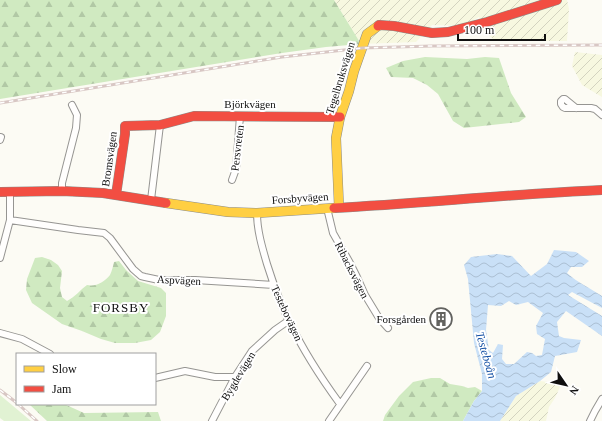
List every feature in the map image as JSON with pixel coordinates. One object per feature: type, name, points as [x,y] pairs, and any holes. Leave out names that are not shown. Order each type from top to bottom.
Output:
[{"type":"street","name":"Tegelbruksvägen","points":[[339,207],[336,138],[340,117],[366,34],[379,25],[394,26],[432,33],[448,32],[487,22],[557,0]]},
{"type":"street","points":[[62,191],[62,183],[76,128],[77,115],[72,105]]},
{"type":"street","points":[[576,108],[595,109],[602,115]]},
{"type":"street","name":"Björkvägen","points":[[125,126],[160,126],[194,116],[340,117]]},
{"type":"street","name":"Persvreten","points":[[232,180],[236,169],[240,116]]},
{"type":"street","name":"Bromsvägen","points":[[116,195],[125,126]]},
{"type":"street","points":[[151,200],[160,126]]},
{"type":"street","name":"Forsbyvägen","points":[[0,192],[62,191],[103,193],[221,211],[257,213],[552,192],[602,190]]},
{"type":"street","points":[[0,258],[10,220],[11,192]]},
{"type":"street","name":"Ribacksvägen","points":[[327,208],[333,233],[350,263],[364,295],[379,318],[388,328]]},
{"type":"street","name":"Testebovägen","points":[[257,213],[261,244],[274,285],[288,321],[326,385],[340,404]]},
{"type":"street","name":"Aspvägen","points":[[10,220],[104,233],[110,238],[133,269],[141,276],[145,277],[159,280],[195,280],[274,285]]},
{"type":"street","name":"Bygdevägen","points":[[212,421],[235,377],[252,350],[288,321]]},
{"type":"street","points":[[0,333],[22,339],[48,353]]},
{"type":"street","points":[[329,421],[367,366]]},
{"type":"street","points":[[156,378],[186,372],[215,377],[235,377]]},
{"type":"street","points":[[590,421],[602,399]]},
{"type":"green space","points":[[0,0],[334,0],[361,44],[282,53],[0,99]]},
{"type":"green space","points":[[334,0],[567,0],[569,9],[567,41],[495,41],[484,31],[479,17],[463,26],[432,25],[416,42],[361,44]]},
{"type":"green space","points":[[575,52],[602,55],[602,97],[582,85],[572,66]]},
{"type":"green space","points":[[425,57],[467,59],[485,57],[499,58],[511,93],[526,117],[519,122],[464,128],[453,121],[438,94],[427,85],[413,78],[391,77],[386,68],[403,61]]},
{"type":"green space","points":[[42,257],[51,260],[58,265],[62,271],[60,288],[62,297],[67,301],[73,298],[87,285],[97,285],[105,280],[110,275],[114,262],[119,261],[138,281],[161,288],[166,293],[166,316],[160,332],[151,340],[135,343],[115,343],[62,324],[32,303],[26,290],[27,279],[35,258]]},
{"type":"green space","points":[[431,378],[440,378],[450,384],[468,388],[475,387],[482,391],[474,401],[463,421],[383,421],[385,415],[399,396],[413,382]]},
{"type":"green space","points":[[540,381],[559,381],[560,387],[549,407],[546,421],[500,421],[516,396]]},
{"type":"green space","points":[[0,395],[31,421],[4,421],[0,418]]},
{"type":"green space","points":[[30,405],[66,405],[84,413],[158,412],[161,421],[47,421]]},
{"type":"water","name":"Testeboån","points":[[554,250],[576,252],[589,261],[582,267],[571,267],[567,273],[580,283],[602,296],[602,308],[572,292],[568,295],[602,316],[602,336],[566,311],[557,322],[559,336],[581,340],[577,352],[555,356],[551,372],[540,381],[516,396],[500,421],[463,421],[474,401],[482,391],[482,374],[474,343],[468,279],[464,265],[471,257],[497,254],[512,256],[531,276],[547,264]],"holes":[[[509,301],[516,305],[528,302],[543,313],[536,326],[537,334],[545,339],[542,355],[536,356],[527,352],[514,364],[506,364],[502,359],[503,345],[498,344],[493,353],[489,350],[486,330],[488,305],[501,306]]]},
{"type":"railway","points":[[0,103],[282,57],[362,48],[602,45]]},
{"type":"railway","points":[[0,390],[16,402]]},
{"type":"railway","points":[[19,405],[37,421]]},
{"type":"traffic: slow","points":[[339,207],[336,138],[340,117],[367,34],[378,26]]},
{"type":"traffic: slow","points":[[166,203],[228,212],[257,213],[334,208]]},
{"type":"traffic: jam","points":[[378,26],[394,26],[432,33],[448,32],[487,22],[557,0]]},
{"type":"traffic: jam","points":[[116,195],[125,126],[160,125],[194,116],[340,117]]},
{"type":"traffic: jam","points":[[334,208],[602,190]]},
{"type":"traffic: jam","points":[[0,192],[62,191],[103,193],[166,203]]},
{"type":"place","name":"Forsgården","points":[[441,319]]},
{"type":"district","name":"FORSBY","points":[[121,307]]}]
